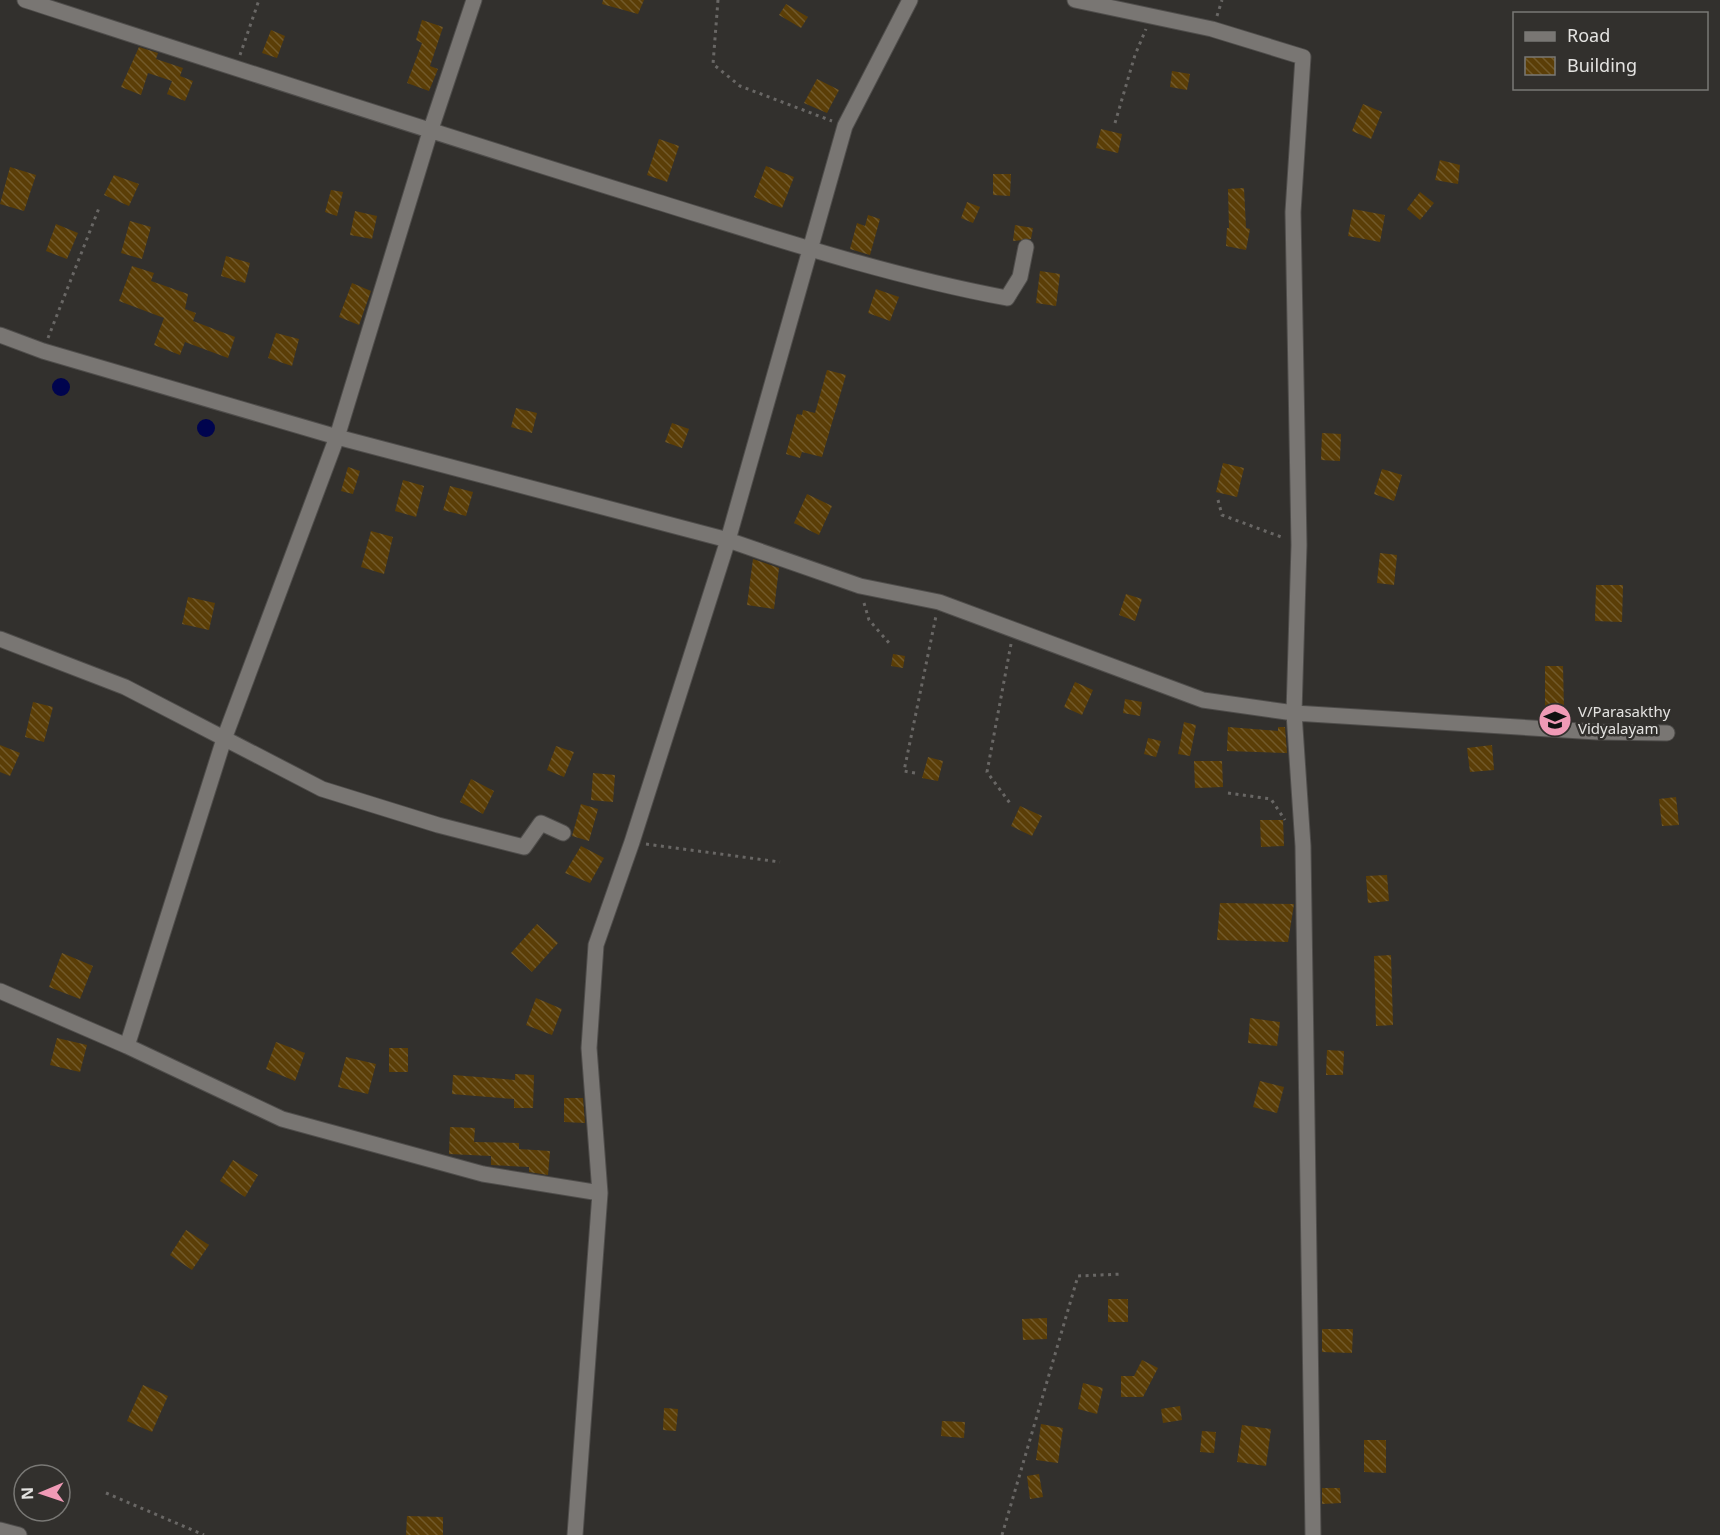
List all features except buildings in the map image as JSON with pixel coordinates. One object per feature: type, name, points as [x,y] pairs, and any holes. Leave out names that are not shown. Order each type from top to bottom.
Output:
[{"type":"street","points":[[25,0],[430,132],[808,249],[968,290],[1007,298],[1020,277],[1026,247]]},
{"type":"street","points":[[127,1046],[224,739],[337,437],[430,132],[474,0]]},
{"type":"street","points":[[575,1535],[600,1193],[589,1048],[596,945],[632,842],[728,540],[808,249],[845,126],[910,0]]},
{"type":"street","points":[[1075,0],[1212,29],[1303,57],[1293,212],[1299,545],[1294,713],[1304,846],[1313,1535]]},
{"type":"street","points":[[0,335],[43,351],[337,437],[728,540],[860,586],[939,602],[1203,700],[1294,713],[1597,732],[1666,733]]},
{"type":"street","points":[[0,639],[125,687],[322,789],[438,825],[524,847],[541,823],[563,833]]},
{"type":"street","points":[[0,991],[127,1046],[282,1119],[483,1174],[600,1193]]},
{"type":"street","points":[[0,1530],[19,1535]]},
{"type":"path","points":[[235,68],[259,0]]},
{"type":"path","points":[[718,0],[712,64],[740,86],[845,126]]},
{"type":"path","points":[[1115,123],[1135,55],[1152,16]]},
{"type":"path","points":[[43,351],[99,208]]},
{"type":"path","points":[[1218,500],[1222,515],[1247,522],[1299,545]]},
{"type":"path","points":[[860,586],[869,620],[889,643]]},
{"type":"path","points":[[915,773],[904,771],[939,602]]},
{"type":"path","points":[[1012,806],[987,772],[1013,630]]},
{"type":"path","points":[[1228,793],[1271,799],[1304,846]]},
{"type":"path","points":[[632,842],[780,862]]},
{"type":"path","points":[[1002,1535],[1078,1276],[1123,1274]]},
{"type":"path","points":[[106,1493],[204,1535]]},
{"type":"shaded area","points":[[61,378],[67,381],[70,387],[67,393],[61,396],[55,393],[52,387],[55,381]]},
{"type":"shaded area","points":[[206,419],[212,422],[215,428],[212,434],[206,437],[200,434],[197,428],[200,422]]},
{"type":"place","name":"V/Parasakthy Vidyalayam","points":[[1555,720]]}]
